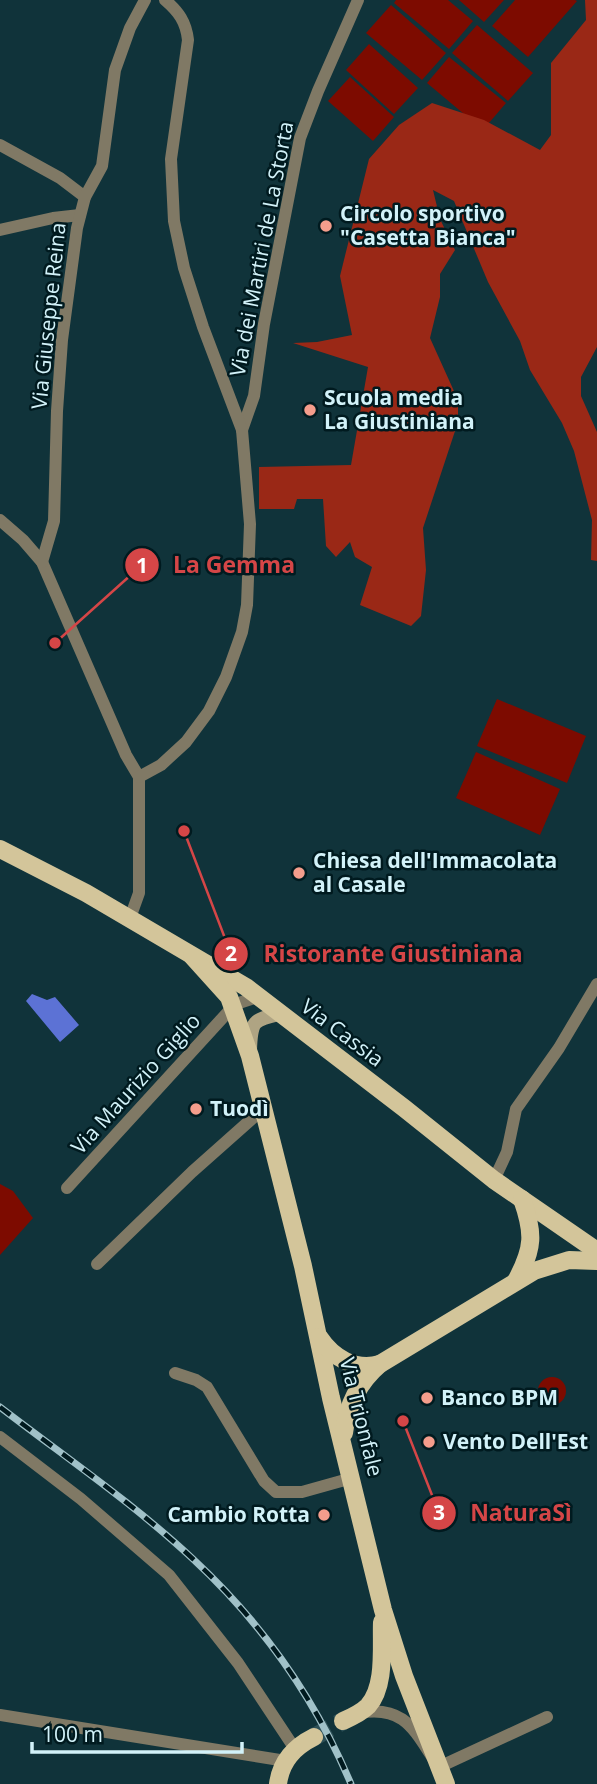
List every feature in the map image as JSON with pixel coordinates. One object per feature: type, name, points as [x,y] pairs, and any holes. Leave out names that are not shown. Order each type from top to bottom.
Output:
[{"type":"main road","name":"Via Cassia","points":[[3,851],[130,918],[232,979],[404,1108],[494,1180],[597,1251]]},
{"type":"main road","name":"Via Trionfale","points":[[192,956],[221,986],[234,1006],[250,1056],[383,1610],[404,1676],[442,1776]]},
{"type":"main road","points":[[516,1280],[526,1261],[532,1235],[522,1199]]},
{"type":"main road","points":[[343,1440],[347,1413],[355,1393],[365,1378],[380,1364],[516,1280],[559,1262],[597,1261]]},
{"type":"main road","points":[[318,1334],[326,1347],[348,1363],[362,1367],[380,1364]]},
{"type":"main road","points":[[351,1717],[372,1700],[378,1686],[383,1610]]},
{"type":"main road","points":[[278,1784],[290,1755],[314,1737]]},
{"type":"street","name":"Via Giuseppe Reina","points":[[42,562],[54,521],[62,340],[80,215],[85,197],[102,166],[114,70],[130,28],[145,0]]},
{"type":"street","points":[[139,777],[161,765],[178,750],[209,711],[226,677],[242,632],[247,605],[250,524],[242,430],[203,327],[178,244],[172,200],[171,159],[188,40],[181,16],[165,0]]},
{"type":"street","name":"Via dei Martiri de La Storta","points":[[242,430],[254,396],[264,324],[300,138],[317,91],[358,0]]},
{"type":"street","points":[[0,145],[41,167],[85,197]]},
{"type":"street","points":[[0,230],[80,215]]},
{"type":"street","points":[[0,520],[23,540],[42,562],[126,755],[139,777],[139,893],[130,918]]},
{"type":"street","points":[[494,1180],[507,1152],[516,1109],[559,1048],[597,984]]},
{"type":"street","points":[[234,1006],[257,997]]},
{"type":"street","name":"Via Maurizio Giglio","points":[[67,1188],[234,1006]]},
{"type":"street","name":"Via Trionfale","points":[[250,1056],[251,1035],[255,1023],[264,1016],[279,1014]]},
{"type":"street","points":[[97,1264],[192,1172],[264,1108]]},
{"type":"street","points":[[174,1373],[196,1380],[207,1387],[264,1481],[276,1492],[302,1492],[352,1478]]},
{"type":"street","points":[[0,1437],[81,1499],[169,1574],[238,1663],[290,1755]]},
{"type":"street","points":[[351,1717],[380,1711],[401,1717],[442,1776],[547,1717]]},
{"type":"street","points":[[0,1715],[290,1755]]},
{"type":"shaded area","points":[[396,0],[448,0],[473,21],[449,49],[394,3]]},
{"type":"shaded area","points":[[459,0],[504,0],[484,22]]},
{"type":"shaded area","points":[[515,0],[577,1],[528,57],[492,26]]},
{"type":"shaded area","points":[[585,0],[597,0],[597,347],[581,377],[581,396],[597,432],[597,561],[591,560],[592,520],[574,451],[562,423],[530,370],[520,341],[488,282],[454,201],[433,190],[440,219],[455,250],[440,274],[440,297],[430,338],[458,400],[458,422],[423,528],[426,570],[421,616],[411,626],[360,605],[372,567],[355,557],[350,542],[336,557],[326,546],[323,499],[297,499],[294,509],[259,509],[259,467],[351,465],[368,367],[293,343],[317,342],[352,335],[340,276],[369,159],[399,125],[432,103],[484,120],[540,150],[551,135],[551,63],[586,20]]},
{"type":"shaded area","points":[[391,5],[446,53],[422,80],[366,33]]},
{"type":"shaded area","points":[[477,25],[533,73],[508,101],[452,53]]},
{"type":"shaded area","points":[[369,44],[418,88],[394,114],[346,70]]},
{"type":"shaded area","points":[[449,57],[506,103],[483,130],[427,83]]},
{"type":"shaded area","points":[[350,77],[394,117],[373,141],[328,101]]},
{"type":"shaded area","points":[[497,699],[586,736],[567,783],[477,746]]},
{"type":"shaded area","points":[[476,752],[560,789],[540,835],[456,798]]},
{"type":"shaded area","points":[[0,1184],[13,1191],[33,1218],[0,1255]]},
{"type":"shaded area","points":[[552,1377],[562,1381],[566,1391],[562,1401],[552,1405],[542,1401],[538,1391],[542,1381]]},
{"type":"water","points":[[32,994],[47,1000],[55,997],[79,1025],[60,1042],[26,1001]]},
{"type":"tunnel","points":[[314,1737],[343,1721]]},
{"type":"railway","points":[[0,1407],[147,1519],[218,1583],[284,1663],[321,1721],[351,1784]]},
{"type":"place","name":"Circolo sportivo \"Casetta Bianca\"","points":[[326,226]]},
{"type":"place","name":"Scuola media La Giustiniana","points":[[310,410]]},
{"type":"place","name":"La Gemma","points":[[55,643]]},
{"type":"place","name":"Ristorante Giustiniana","points":[[184,831]]},
{"type":"place","name":"Chiesa dell'Immacolata al Casale","points":[[299,873]]},
{"type":"place","name":"Tuodì","points":[[196,1109]]},
{"type":"place","name":"Banco BPM","points":[[427,1398]]},
{"type":"place","name":"NaturaSì","points":[[403,1421]]},
{"type":"place","name":"Vento Dell'Est","points":[[429,1442]]},
{"type":"place","name":"Cambio Rotta","points":[[324,1515]]}]
